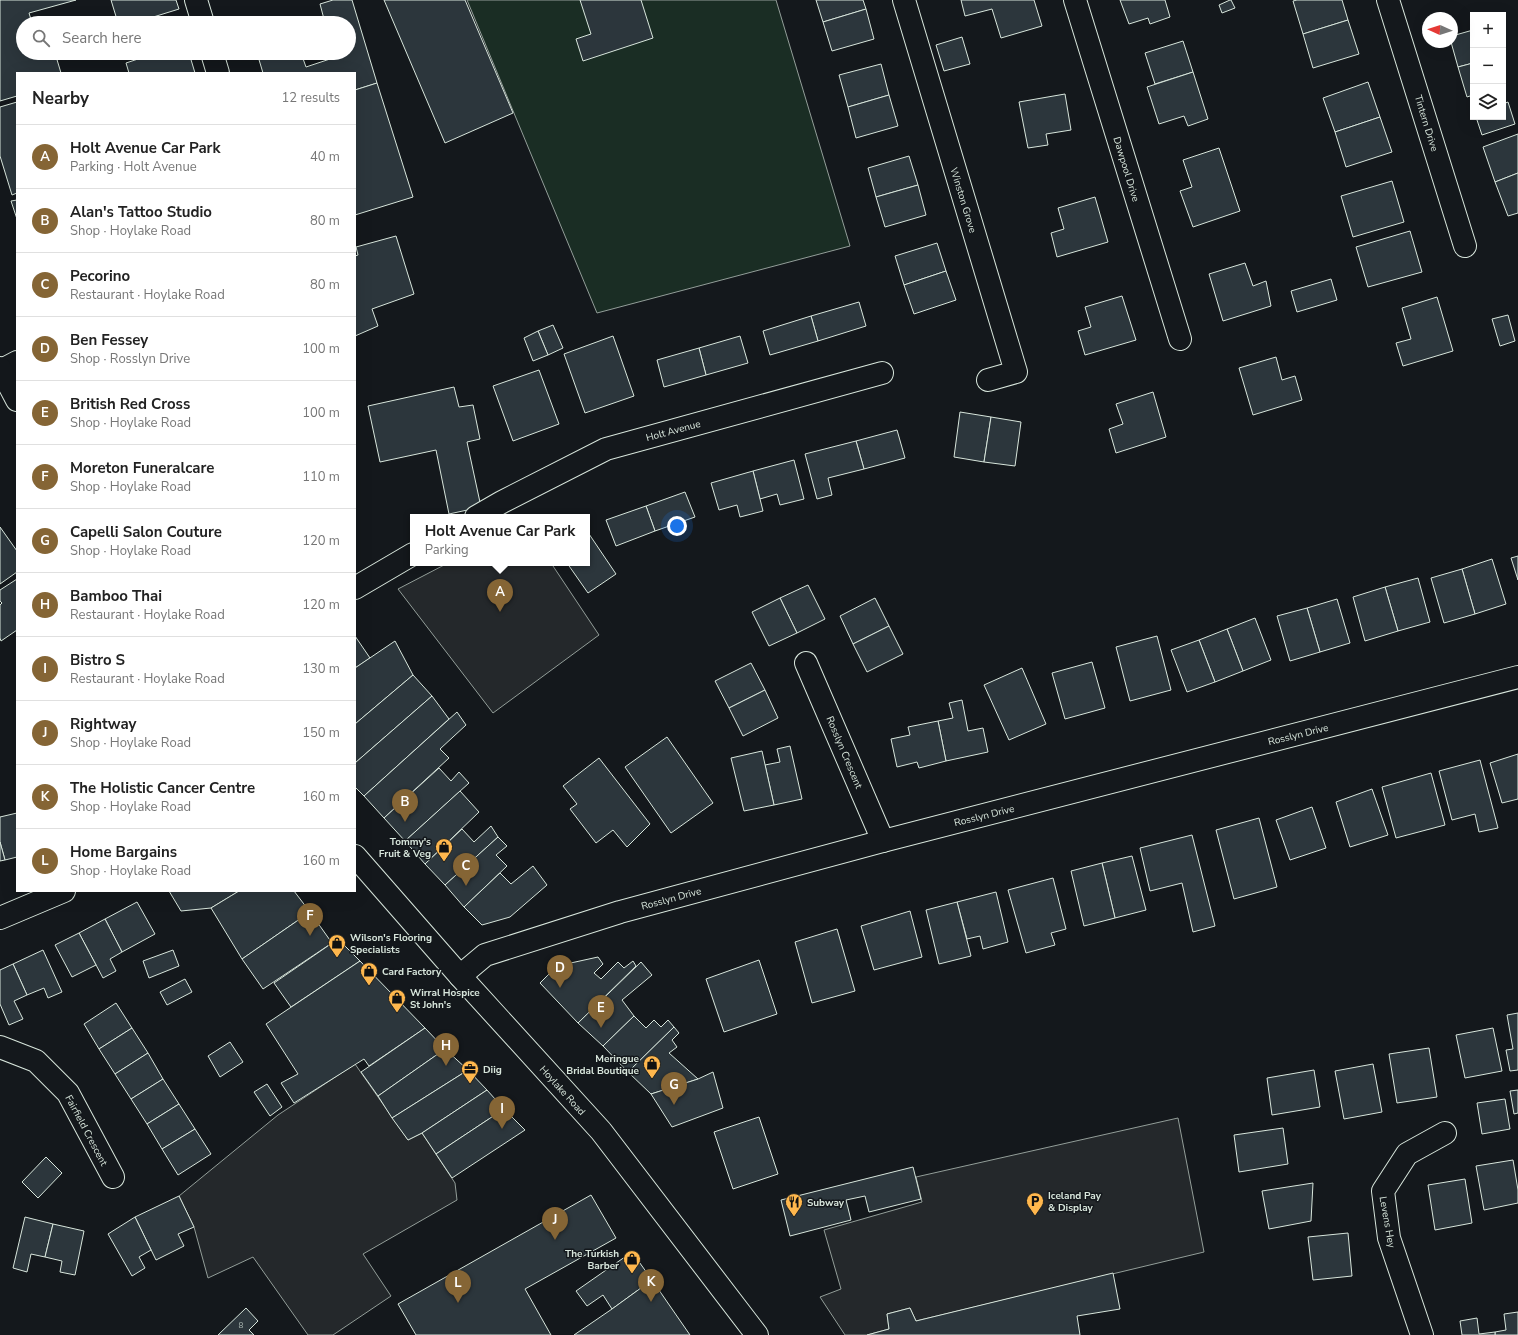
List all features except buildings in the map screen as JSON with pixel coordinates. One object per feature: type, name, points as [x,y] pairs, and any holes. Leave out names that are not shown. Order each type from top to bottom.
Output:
[{"type":"street","points":[[196,0],[201,16]]},
{"type":"street","name":"Winston Grove","points":[[904,0],[1016,372],[988,380]]},
{"type":"street","name":"Dawpool Drive","points":[[1075,0],[1180,339]]},
{"type":"street","name":"Tintern Drive","points":[[1388,0],[1465,246]]},
{"type":"street","points":[[214,60],[218,72]]},
{"type":"street","points":[[4,368],[16,398]]},
{"type":"street","name":"Holt Avenue","points":[[481,514],[606,449],[882,373]]},
{"type":"street","points":[[356,587],[410,556]]},
{"type":"street","name":"Rosslyn Crescent","points":[[806,663],[883,841]]},
{"type":"street","name":"Rosslyn Drive","points":[[460,976],[485,955],[620,912],[883,841],[1518,677]]},
{"type":"street","name":"Hoylake Road","points":[[356,857],[460,976],[601,1131],[715,1278],[757,1335]]},
{"type":"street","points":[[0,918],[62,892]]},
{"type":"street","name":"Fairfield Crescent","points":[[0,1047],[36,1061],[68,1093],[113,1177]]},
{"type":"street","name":"Levens Hey","points":[[1422,1335],[1389,1238],[1383,1191],[1407,1154],[1445,1134]]},
{"type":"green space","points":[[467,0],[776,0],[850,246],[597,313]]},
{"type":"shaded area","points":[[442,566],[553,566],[599,635],[493,713],[398,589]]},
{"type":"shaded area","points":[[355,1064],[408,1140],[422,1133],[455,1183],[457,1200],[363,1254],[391,1296],[333,1335],[308,1335],[253,1257],[208,1278],[194,1227],[179,1196],[278,1115]]},
{"type":"shaded area","name":"Iceland Pay & Display","points":[[1178,1118],[1204,1252],[916,1321],[910,1308],[887,1314],[889,1329],[867,1335],[845,1335],[820,1297],[841,1289],[824,1230],[922,1202],[916,1177]]},
{"type":"place","name":"Holt Avenue Car Park","points":[[500,612]]},
{"type":"place","name":"Alan's Tattoo Studio","points":[[405,822]]},
{"type":"place","name":"Tommy's Fruit & Veg","points":[[444,862]]},
{"type":"place","name":"Pecorino","points":[[466,886]]},
{"type":"place","name":"Moreton Funeralcare","points":[[310,936]]},
{"type":"place","name":"Wilson's Flooring Specialists","points":[[337,958]]},
{"type":"place","name":"Card Factory","points":[[369,986]]},
{"type":"place","name":"Ben Fessey","points":[[560,988]]},
{"type":"place","name":"Wirral Hospice St John's","points":[[397,1013]]},
{"type":"place","name":"British Red Cross","points":[[601,1028]]},
{"type":"place","name":"Bamboo Thai","points":[[446,1066]]},
{"type":"place","name":"Meringue Bridal Boutique","points":[[652,1079]]},
{"type":"place","name":"Diig","points":[[470,1084]]},
{"type":"place","name":"Capelli Salon Couture","points":[[674,1105]]},
{"type":"place","name":"Bistro S","points":[[502,1129]]},
{"type":"place","name":"Iceland Pay & Display","points":[[1035,1216]]},
{"type":"place","name":"Subway","points":[[794,1217]]},
{"type":"place","name":"Rightway","points":[[555,1240]]},
{"type":"place","name":"The Turkish Barber","points":[[632,1274]]},
{"type":"place","name":"The Holistic Cancer Centre","points":[[651,1302]]},
{"type":"place","name":"Home Bargains","points":[[458,1303]]}]
